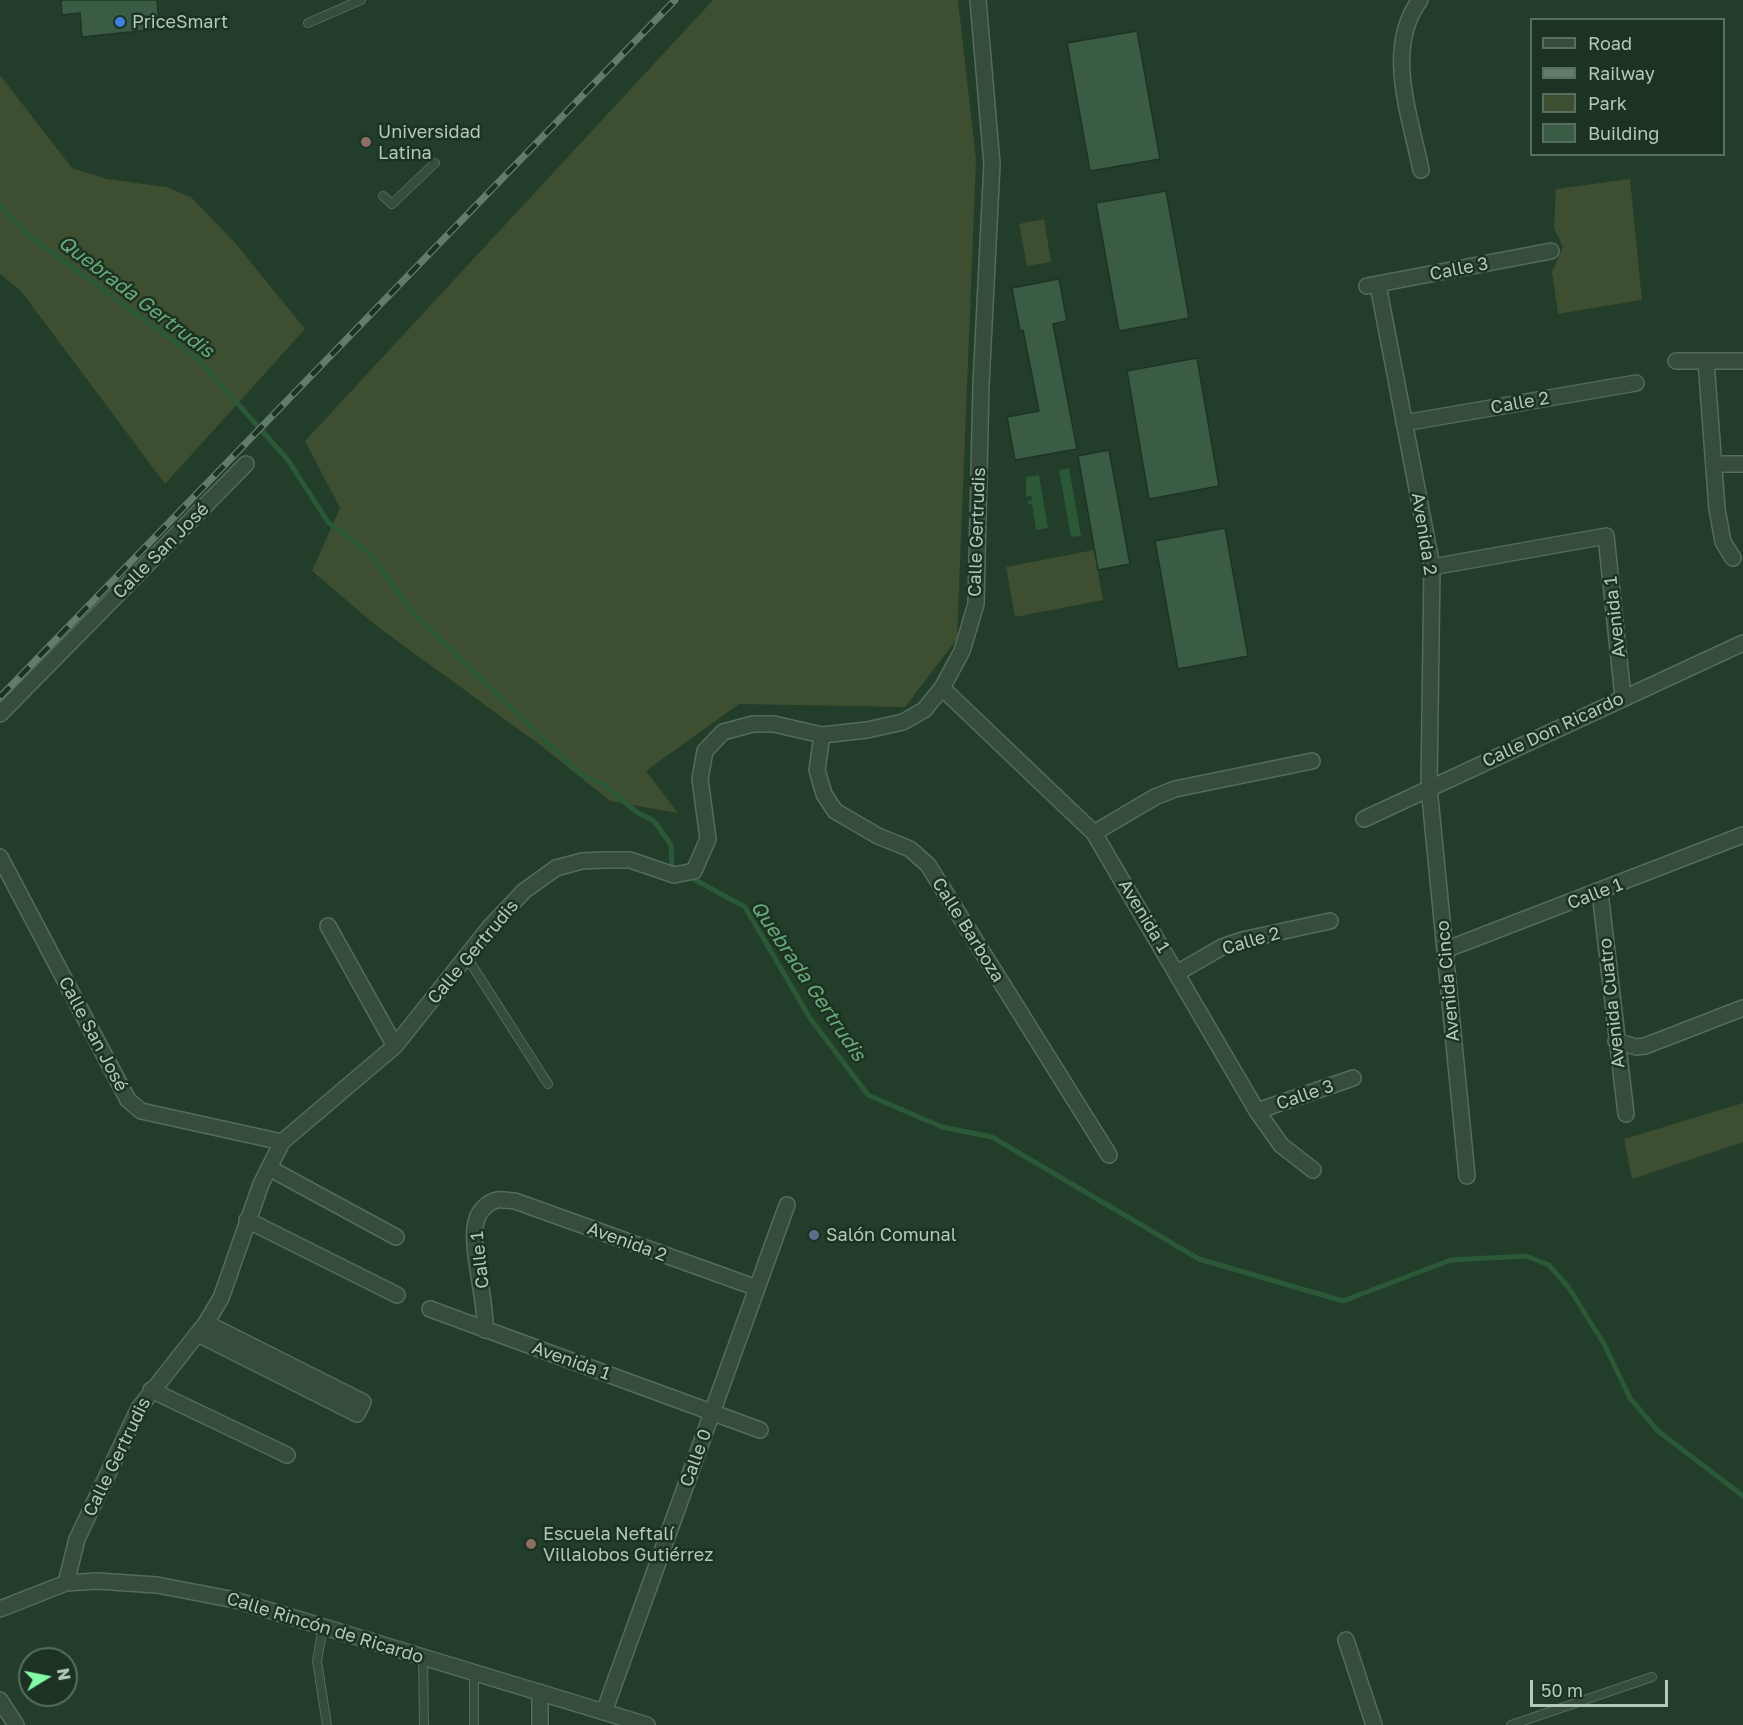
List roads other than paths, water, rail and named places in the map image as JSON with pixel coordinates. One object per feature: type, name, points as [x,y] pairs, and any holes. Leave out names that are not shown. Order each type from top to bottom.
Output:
[{"type":"street","name":"Calle Gertrudis","points":[[66,1583],[77,1539],[139,1408],[202,1328],[221,1298],[247,1220],[268,1168],[282,1142],[396,1046],[466,956],[524,891],[556,868],[582,861],[630,860],[674,875],[694,871],[706,847],[706,824],[700,779],[705,751],[723,732],[753,724],[774,724],[822,735],[867,730],[903,722],[924,711],[942,688],[962,651],[976,604],[981,385],[992,164],[978,0]]},
{"type":"street","points":[[1420,0],[1403,29],[1400,58],[1421,170]]},
{"type":"street","name":"Calle 3","points":[[1373,286],[1551,251]]},
{"type":"street","name":"Avenida 2","points":[[1373,286],[1404,423],[1432,567],[1429,787]]},
{"type":"street","points":[[1676,361],[1743,361]]},
{"type":"street","points":[[1706,361],[1723,542],[1732,558]]},
{"type":"street","name":"Calle 2","points":[[1404,423],[1636,383]]},
{"type":"street","name":"Calle San José","points":[[0,714],[246,464]]},
{"type":"street","points":[[1714,464],[1743,464]]},
{"type":"street","name":"Avenida 1","points":[[1432,567],[1606,536],[1623,697]]},
{"type":"street","name":"Calle Don Ricardo","points":[[1364,819],[1743,643]]},
{"type":"street","name":"Avenida 1","points":[[942,688],[1094,833],[1257,1111],[1281,1145],[1313,1170]]},
{"type":"street","name":"Calle Barboza","points":[[822,735],[817,770],[824,794],[835,811],[878,836],[910,849],[928,865],[1110,1155]]},
{"type":"street","points":[[1094,833],[1175,789],[1312,761]]},
{"type":"street","name":"Avenida Cinco","points":[[1429,787],[1467,1176]]},
{"type":"street","name":"Calle 1","points":[[1446,950],[1743,835]]},
{"type":"street","name":"Calle San José","points":[[0,857],[128,1100],[141,1111],[282,1142]]},
{"type":"street","name":"Avenida Cuatro","points":[[1600,892],[1626,1114]]},
{"type":"street","name":"Calle 2","points":[[1177,973],[1222,947],[1242,940],[1330,921]]},
{"type":"street","points":[[328,926],[396,1046]]},
{"type":"street","points":[[1616,1041],[1636,1047],[1644,1046],[1743,1008]]},
{"type":"street","name":"Calle 3","points":[[1257,1111],[1353,1078]]},
{"type":"street","points":[[268,1168],[396,1237]]},
{"type":"street","name":"Avenida 2","points":[[497,1200],[515,1201],[757,1288]]},
{"type":"street","name":"Calle 1","points":[[485,1330],[486,1310],[476,1246],[476,1219],[486,1206],[497,1200]]},
{"type":"street","name":"Calle 0","points":[[604,1712],[787,1205]]},
{"type":"street","points":[[247,1220],[397,1295]]},
{"type":"street","name":"Avenida 1","points":[[430,1309],[760,1430]]},
{"type":"street","points":[[202,1328],[363,1402],[357,1414],[202,1328]]},
{"type":"street","points":[[151,1390],[287,1455]]},
{"type":"street","name":"Calle Rincón de Ricardo","points":[[0,1609],[66,1583],[129,1582],[157,1585],[235,1600],[647,1725]]},
{"type":"street","points":[[1346,1640],[1374,1725]]},
{"type":"street","points":[[540,1692],[540,1725]]},
{"type":"street","points":[[0,1700],[16,1725]]},
{"type":"lane","points":[[308,23],[361,0]]},
{"type":"lane","points":[[384,196],[392,204],[435,163]]},
{"type":"lane","points":[[466,956],[548,1084]]},
{"type":"lane","points":[[323,1627],[317,1661],[327,1725]]},
{"type":"lane","points":[[423,1658],[424,1725]]},
{"type":"lane","points":[[474,1673],[474,1725]]},
{"type":"lane","points":[[1511,1725],[1652,1677]]},
{"type":"waterway","name":"Quebrada Gertrudis","points":[[0,205],[28,235],[197,358],[288,460],[328,522],[368,552],[416,616],[580,774],[604,785],[635,811],[654,821],[671,845],[672,867],[677,870]]},
{"type":"waterway","name":"Quebrada Gertrudis","points":[[688,876],[745,907],[810,1018],[868,1095],[942,1127],[992,1137],[1199,1259],[1343,1301],[1451,1260],[1526,1256],[1549,1265],[1569,1288],[1604,1344],[1630,1398],[1658,1431],[1743,1496]]},
{"type":"railway","points":[[0,697],[675,0]]},
{"type":"place","name":"PriceSmart","points":[[120,22]]},
{"type":"place","name":"Universidad Latina","points":[[366,142]]},
{"type":"place","name":"Salón Comunal","points":[[814,1235]]},
{"type":"place","name":"Escuela Neftalí Villalobos Gutiérrez","points":[[531,1544]]}]
